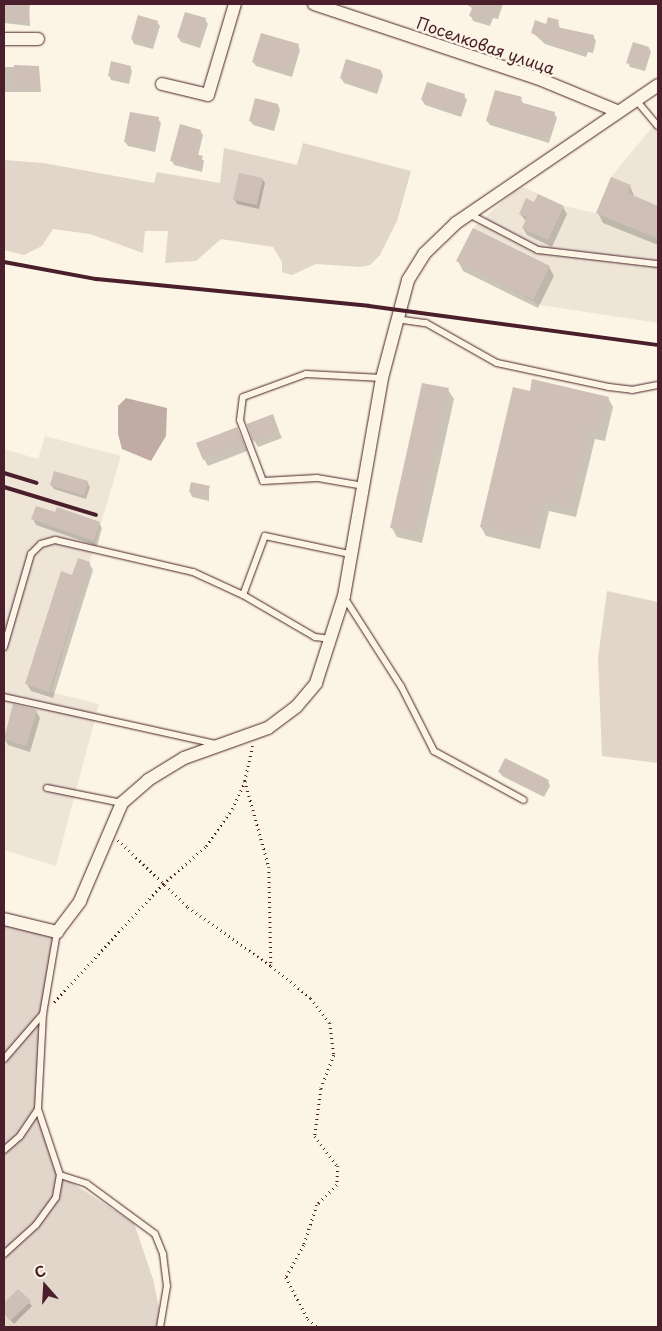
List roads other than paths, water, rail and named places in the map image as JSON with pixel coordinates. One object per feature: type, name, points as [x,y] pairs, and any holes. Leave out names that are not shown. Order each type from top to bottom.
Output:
[{"type":"street","points":[[162,84],[208,95],[234,4]]},
{"type":"street","name":"Поселковая улица","points":[[314,4],[537,78],[617,111]]},
{"type":"street","points":[[4,39],[38,39]]},
{"type":"street","points":[[4,919],[57,932],[80,901],[122,804],[148,780],[184,758],[268,728],[297,706],[316,683],[332,640],[344,596],[382,378],[396,319],[408,280],[424,254],[469,214],[658,84]]},
{"type":"lane","points":[[636,100],[658,126]]},
{"type":"lane","points":[[469,214],[538,250],[658,264]]},
{"type":"lane","points":[[396,319],[426,323],[497,363],[609,387],[632,390],[658,385]]},
{"type":"lane","points":[[364,486],[316,478],[263,481],[240,420],[243,397],[306,374],[382,378]]},
{"type":"lane","points":[[243,595],[265,536],[350,554]]},
{"type":"lane","points":[[4,646],[31,554],[40,544],[55,540],[193,572],[243,595],[315,637],[332,640]]},
{"type":"lane","points":[[344,596],[396,679],[434,750],[524,800]]},
{"type":"lane","points":[[4,697],[220,745]]},
{"type":"lane","points":[[47,788],[122,804]]},
{"type":"lane","points":[[4,1254],[36,1225],[56,1197],[60,1175],[38,1109],[43,1014],[57,932]]},
{"type":"lane","points":[[4,1059],[43,1014]]},
{"type":"lane","points":[[4,1150],[20,1136],[38,1109]]},
{"type":"lane","points":[[60,1175],[87,1184],[155,1234],[163,1254],[167,1286],[160,1327]]},
{"type":"railway","points":[[4,262],[96,279],[369,306],[658,345]]},
{"type":"railway","points":[[4,473],[36,483]]},
{"type":"railway","points":[[4,487],[96,515]]}]
